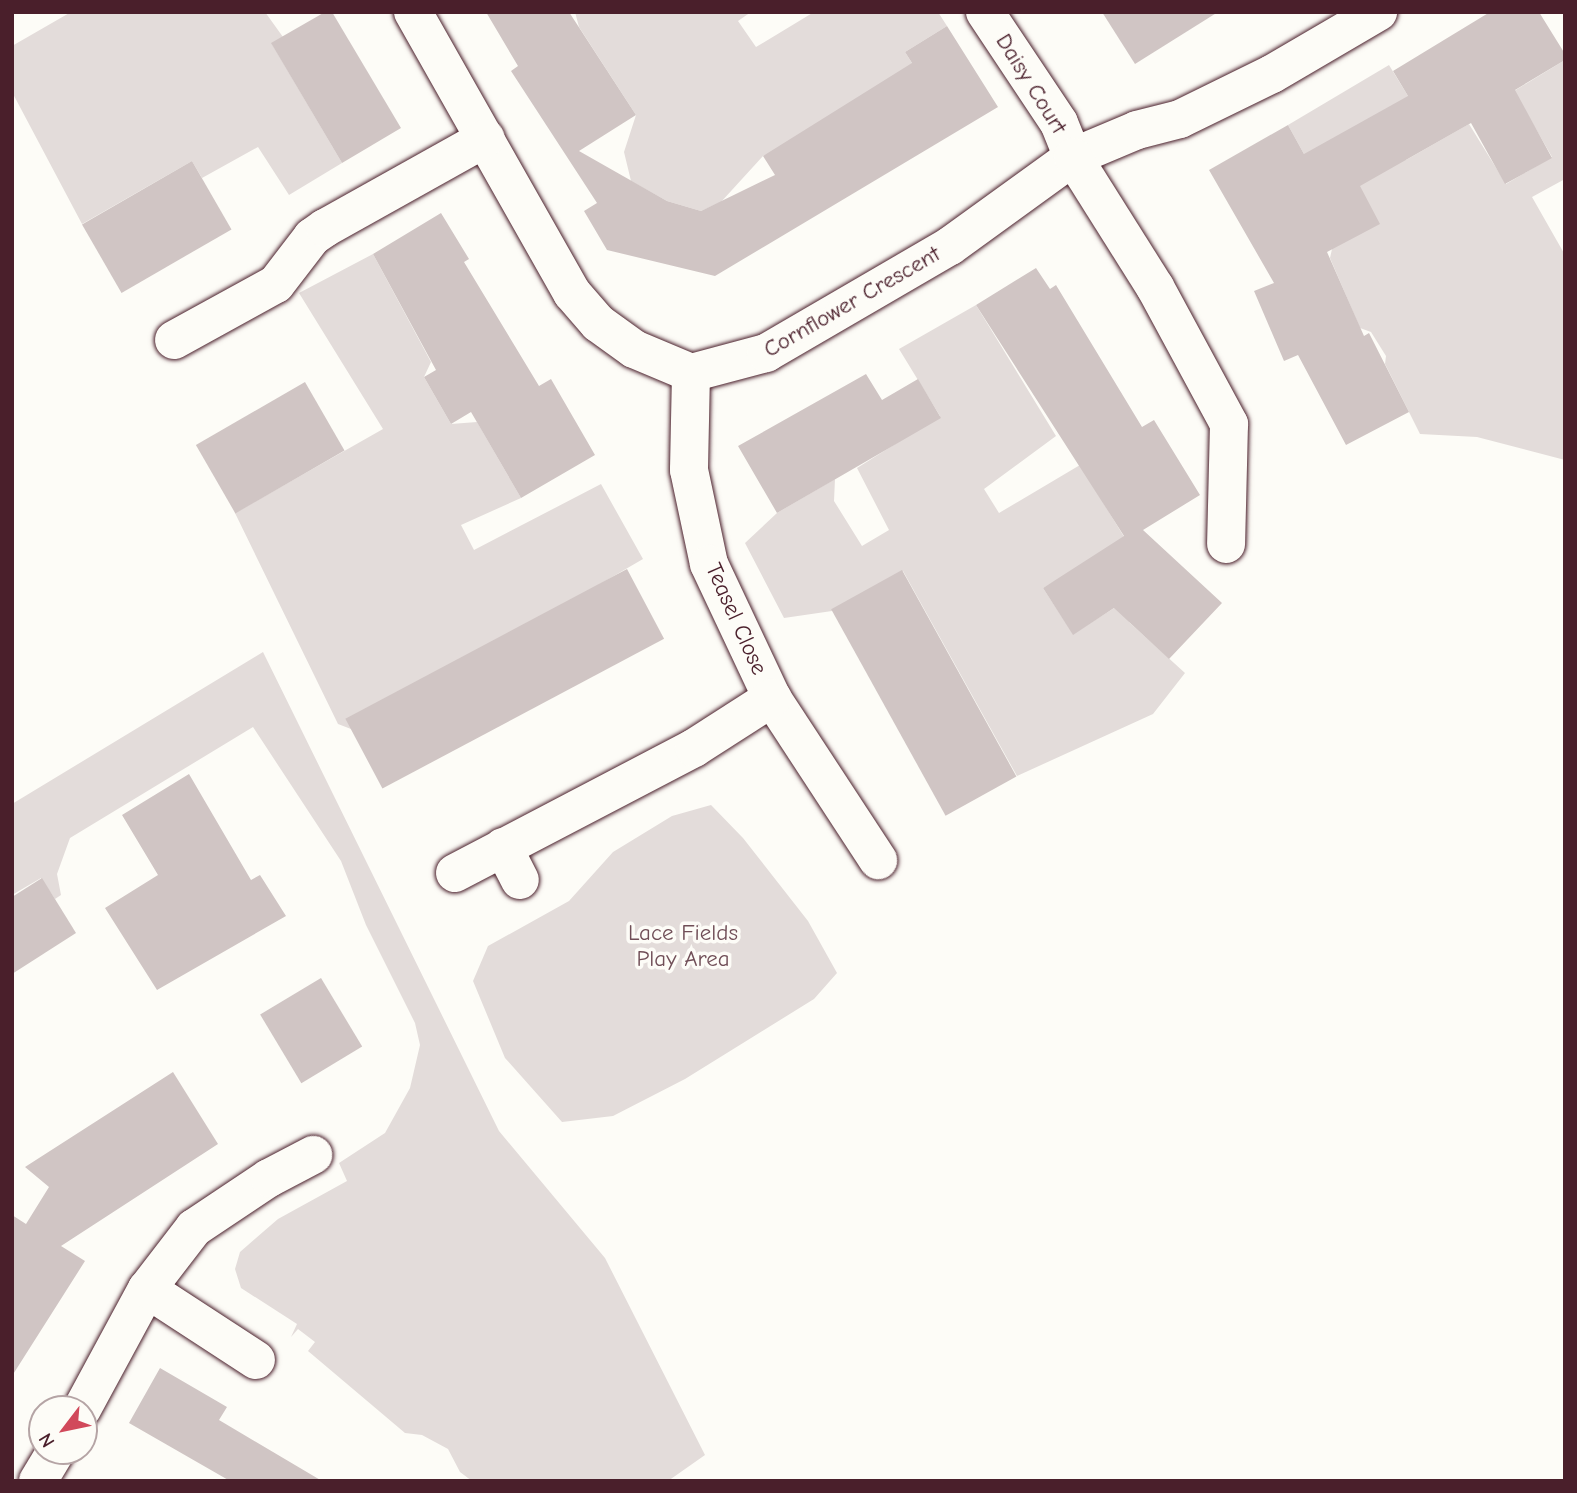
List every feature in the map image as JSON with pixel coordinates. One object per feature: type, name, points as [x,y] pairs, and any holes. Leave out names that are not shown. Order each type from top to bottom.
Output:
[{"type":"street","points":[[413,12],[486,138],[534,233],[572,293],[598,323],[634,349],[691,373]]},
{"type":"street","name":"Daisy Court","points":[[985,12],[1059,122],[1073,157],[1155,287],[1229,424],[1226,544]]},
{"type":"street","name":"Cornflower Crescent","points":[[691,373],[766,354],[849,308],[950,246],[1073,157],[1137,130],[1180,119],[1272,74],[1378,12]]},
{"type":"street","points":[[174,340],[276,284],[325,228],[486,138]]},
{"type":"street","name":"Teasel Close","points":[[691,373],[689,470],[709,564],[772,698],[878,860]]},
{"type":"street","name":"Teasel Close","points":[[455,873],[512,864],[772,698]]},
{"type":"street","points":[[90,1395],[147,1289],[194,1228],[269,1178],[313,1155]]},
{"type":"street","points":[[147,1289],[256,1360]]},
{"type":"street","points":[[38,1481],[48,1465]]},
{"type":"green space","points":[[71,12],[265,12],[283,37],[272,44],[342,163],[289,195],[258,147],[202,178],[192,161],[82,224],[12,92],[12,46]]},
{"type":"green space","points":[[575,12],[751,12],[738,21],[756,47],[814,12],[938,12],[947,26],[905,52],[927,87],[763,156],[721,202],[701,211],[667,201],[631,181],[624,152],[636,115],[579,27]]},
{"type":"green space","points":[[1565,60],[1565,179],[1532,197],[1565,255],[1565,460],[1477,437],[1420,434],[1385,364],[1386,356],[1371,332],[1360,328],[1330,258],[1332,249],[1309,163],[1288,125],[1389,65],[1408,96],[1406,160],[1469,124],[1506,184],[1552,157],[1514,91]]},
{"type":"green space","points":[[373,254],[431,362],[424,377],[451,424],[477,422],[521,498],[461,525],[474,550],[601,484],[643,559],[351,729],[338,724],[235,513],[383,429],[299,293]]},
{"type":"green space","points":[[976,305],[1056,436],[984,489],[999,513],[1080,465],[1126,540],[1043,588],[1073,634],[1119,605],[1130,623],[1185,673],[1153,714],[1017,776],[903,571],[832,611],[784,618],[745,543],[777,513],[835,479],[834,501],[862,546],[889,530],[857,468],[940,416],[899,349]]},
{"type":"green space","points":[[263,652],[499,1131],[605,1258],[705,1455],[668,1481],[472,1481],[460,1472],[448,1449],[422,1435],[405,1433],[308,1351],[315,1342],[298,1329],[291,1337],[297,1324],[241,1288],[235,1269],[240,1252],[278,1219],[347,1181],[339,1163],[385,1133],[410,1088],[420,1045],[415,1023],[366,925],[341,861],[253,727],[70,838],[57,874],[61,895],[55,899],[41,878],[12,895],[12,804]]},
{"type":"green space","name":"Lace Fields Play Area","points":[[711,805],[743,838],[808,921],[837,973],[814,999],[685,1079],[613,1116],[562,1122],[505,1058],[473,981],[488,946],[569,901],[613,852],[672,816]]},
{"type":"building","points":[[325,12],[332,12],[401,128],[342,163],[271,43]]},
{"type":"building","points":[[486,12],[569,12],[636,115],[579,151],[667,201],[701,211],[775,175],[763,156],[912,63],[905,52],[947,26],[998,107],[715,276],[607,250],[584,211],[597,203],[511,71],[518,66]]},
{"type":"building","points":[[1102,12],[1218,12],[1135,64]]},
{"type":"building","points":[[1490,12],[1539,12],[1565,54],[1565,60],[1515,90],[1552,158],[1505,184],[1471,123],[1360,186],[1380,224],[1327,252],[1364,336],[1369,333],[1409,412],[1346,445],[1298,355],[1284,361],[1254,291],[1274,283],[1209,170],[1288,125],[1304,154],[1408,96],[1393,71]]},
{"type":"building","points":[[192,161],[232,229],[122,293],[82,224]]},
{"type":"building","points":[[441,213],[469,259],[464,262],[539,386],[551,379],[595,455],[521,498],[471,412],[451,424],[424,377],[436,370],[373,254]]},
{"type":"building","points":[[1036,268],[1050,289],[1056,285],[1142,427],[1154,420],[1200,495],[1143,530],[1222,603],[1169,659],[1114,608],[1073,635],[1043,588],[1124,536],[976,305]]},
{"type":"building","points":[[866,374],[882,400],[918,379],[941,418],[777,513],[738,446]]},
{"type":"building","points":[[305,382],[344,450],[235,513],[196,445]]},
{"type":"building","points":[[627,569],[664,639],[382,789],[345,719]]},
{"type":"building","points":[[902,570],[1016,776],[946,816],[831,609]]},
{"type":"building","points":[[189,774],[251,880],[260,875],[286,916],[157,990],[105,908],[158,875],[122,815]]},
{"type":"building","points":[[42,878],[76,933],[12,974],[12,897]]},
{"type":"building","points":[[321,978],[362,1047],[301,1083],[260,1015]]},
{"type":"building","points":[[173,1072],[218,1144],[61,1246],[85,1261],[12,1376],[12,1215],[26,1224],[49,1187],[25,1167]]},
{"type":"building","points":[[160,1368],[227,1407],[219,1420],[322,1481],[230,1481],[129,1423]]}]
